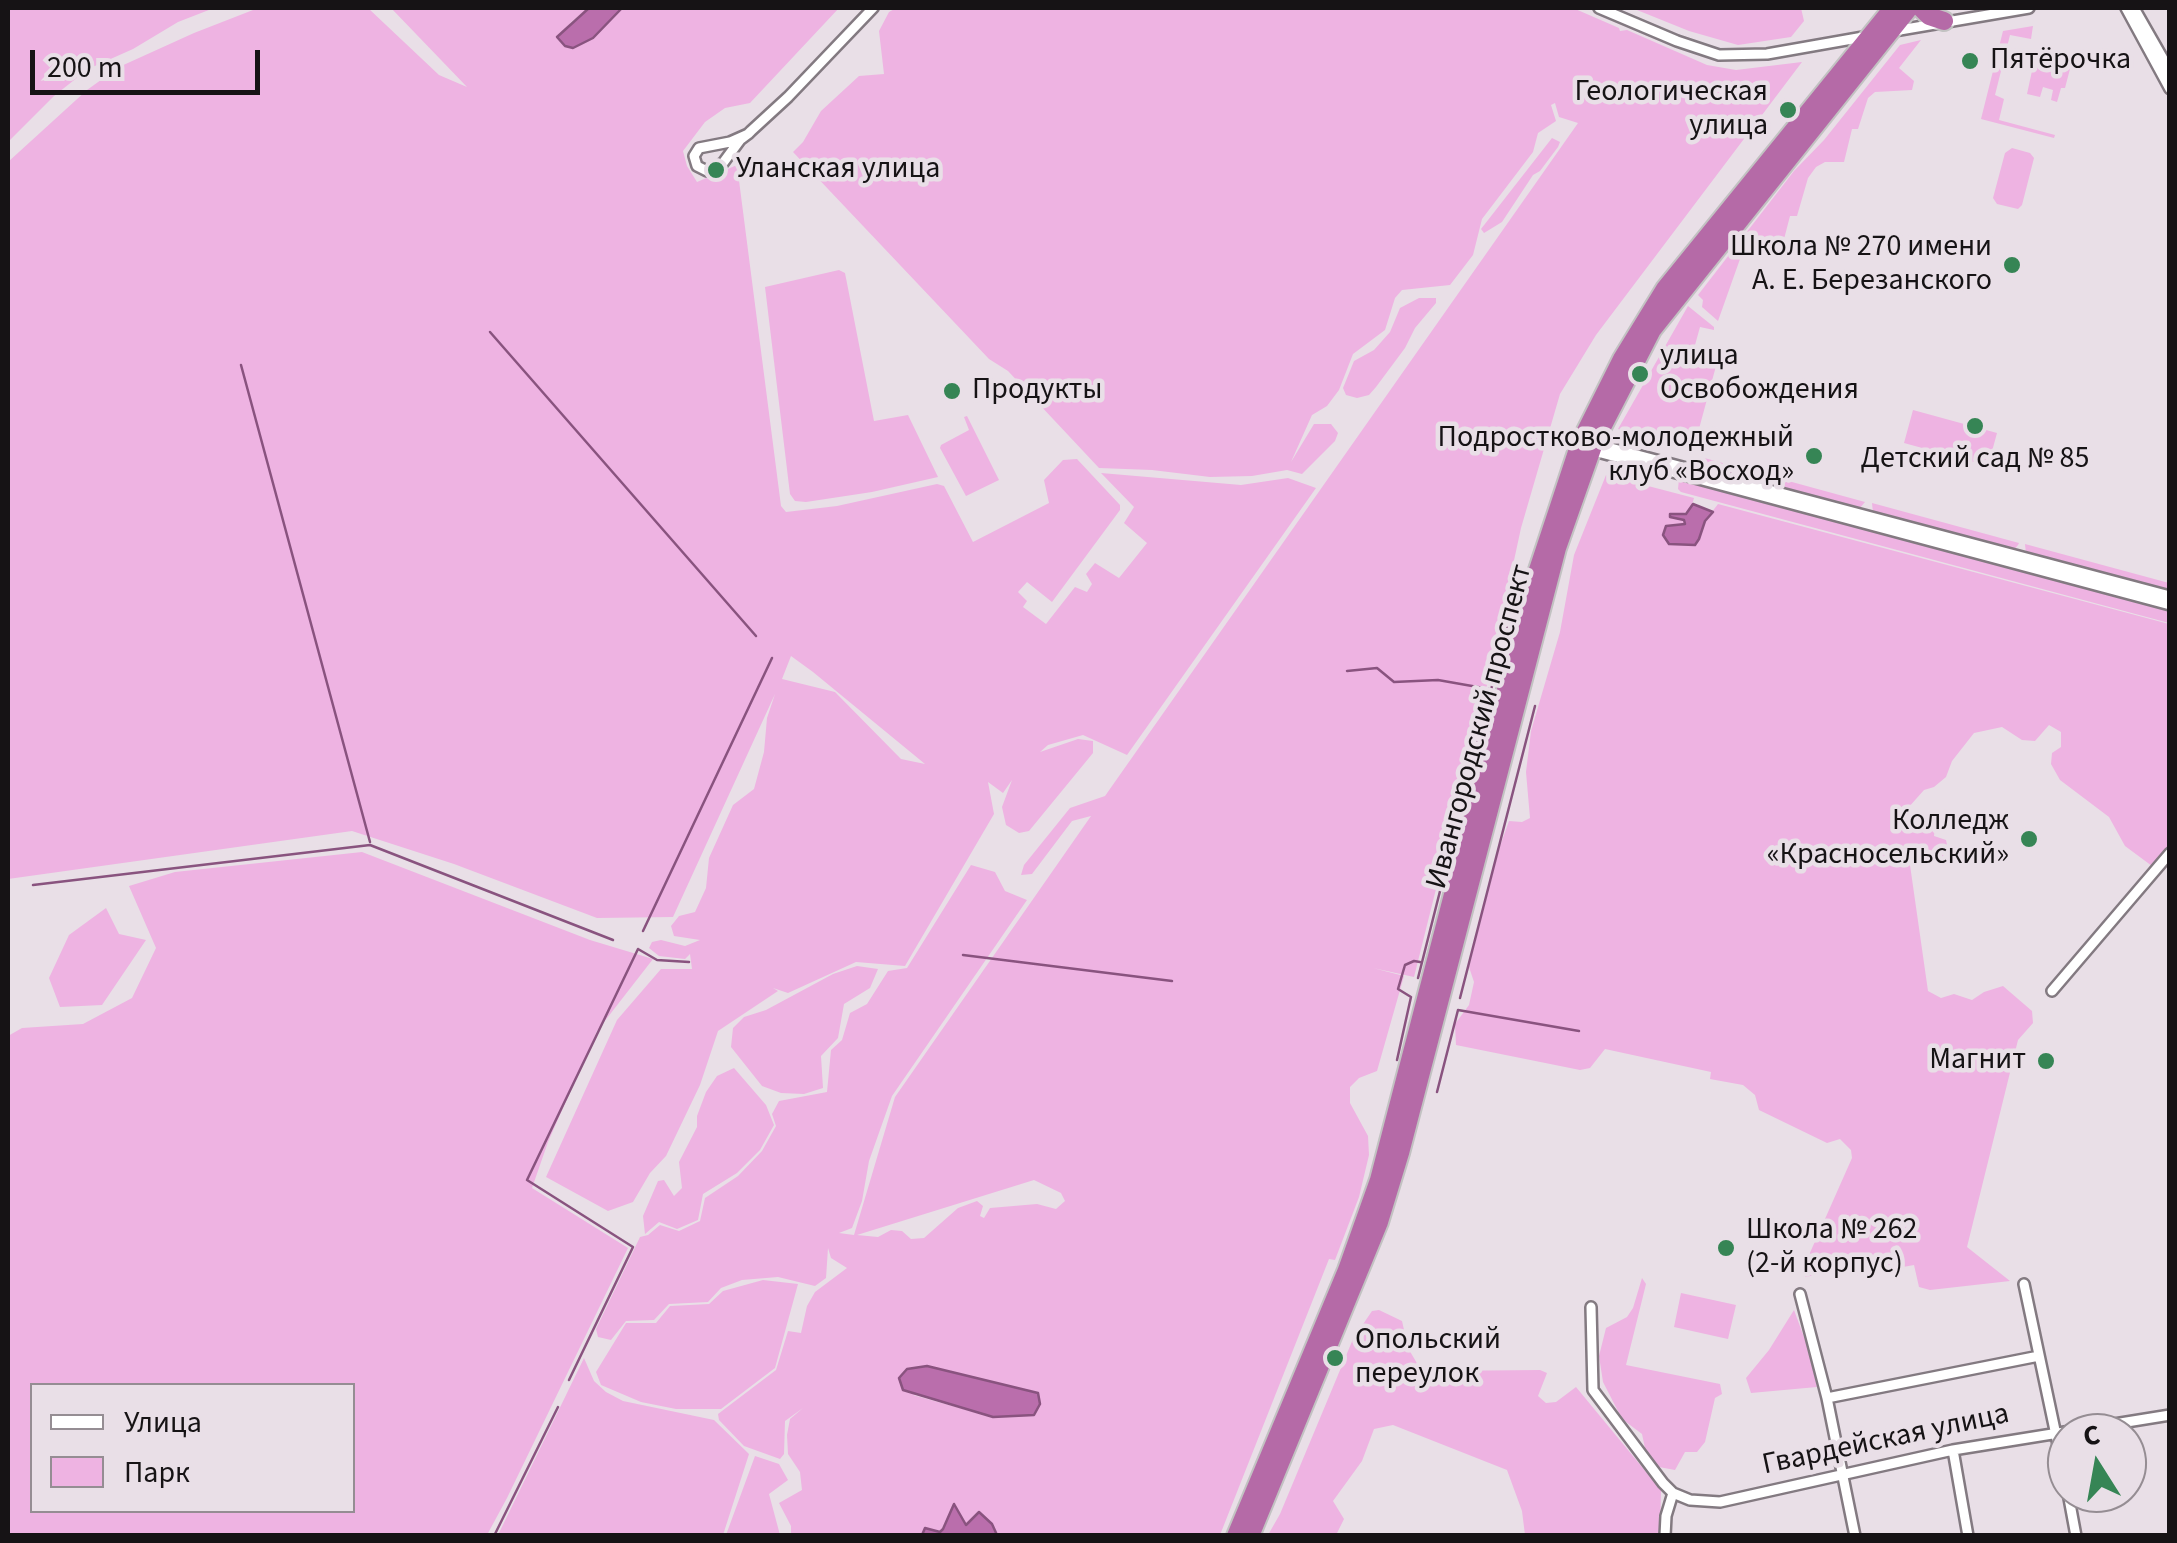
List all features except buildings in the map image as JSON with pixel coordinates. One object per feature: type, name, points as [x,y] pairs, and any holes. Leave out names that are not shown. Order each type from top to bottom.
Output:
[{"type":"highway","name":"Ивангородский проспект","points":[[1880,34],[1893,8]]},
{"type":"highway","name":"Ивангородский проспект","points":[[1236,1536],[1352,1260],[1379,1180],[1538,569],[1622,359],[1665,289],[1880,34],[1909,8]]},
{"type":"highway","points":[[1921,8],[1928,16],[1944,21]]},
{"type":"highway","name":"Ивангородский проспект","points":[[1250,1536],[1361,1272],[1385,1203],[1557,548],[1588,445]]},
{"type":"street","points":[[748,134],[699,148],[694,156],[696,166],[704,171],[715,168],[873,8]]},
{"type":"street","points":[[1598,8],[1720,55],[1767,54],[2029,8]]},
{"type":"street","points":[[2130,8],[2170,71]]},
{"type":"street","points":[[2130,8],[2170,88]]},
{"type":"street","points":[[1588,445],[2170,596]]},
{"type":"street","points":[[1588,445],[2170,605]]},
{"type":"street","points":[[2052,991],[2170,853]]},
{"type":"street","points":[[2024,1284],[2052,1413]]},
{"type":"street","points":[[1800,1294],[1827,1398],[1855,1536]]},
{"type":"street","points":[[1591,1306],[1593,1390],[1673,1493],[1665,1536]]},
{"type":"street","points":[[1827,1398],[2038,1356]]},
{"type":"street","name":"Гвардейская улица","points":[[1673,1493],[1690,1500],[1720,1502],[2047,1433]]},
{"type":"street","points":[[1953,1450],[1968,1536]]},
{"type":"green space","points":[[8,8],[214,8],[178,22],[133,49],[88,69],[8,142]]},
{"type":"green space","points":[[368,8],[439,75],[467,87],[391,8],[589,8],[571,22],[560,42],[573,48],[622,8],[839,8],[750,103],[725,108],[705,122],[683,151],[697,182],[737,165],[781,506],[786,512],[837,506],[937,484],[944,486],[973,542],[1049,503],[1044,480],[1063,460],[1077,459],[1120,505],[1120,510],[1052,602],[1027,582],[1018,592],[1027,601],[1023,607],[1046,624],[1075,587],[1087,592],[1092,584],[1086,574],[1095,563],[1119,578],[1147,543],[1124,523],[1134,507],[1101,473],[1241,485],[1288,478],[1316,488],[1127,755],[1083,735],[1048,745],[1040,752],[1078,739],[1093,741],[1093,753],[1029,831],[1019,833],[1006,825],[1002,807],[1012,780],[1003,793],[988,782],[994,814],[905,966],[856,962],[788,993],[773,988],[778,991],[718,1031],[700,1085],[666,1156],[650,1173],[633,1202],[608,1211],[546,1177],[617,1020],[661,969],[692,969],[690,954],[685,959],[659,956],[649,948],[652,942],[661,940],[685,946],[700,940],[674,936],[671,926],[679,916],[695,912],[706,888],[709,858],[733,805],[754,789],[775,694],[673,917],[597,918],[454,864],[352,831],[8,879],[8,162],[87,90],[119,67],[253,10]],"holes":[[[791,656],[925,764],[901,759],[835,692],[782,679]]]},
{"type":"green space","points":[[896,8],[1573,8],[1707,65],[1736,70],[1802,62],[1596,335],[1560,394],[1521,528],[1488,681],[1414,977],[1373,968],[1404,976],[1377,1071],[1359,1078],[1350,1087],[1350,1103],[1368,1136],[1369,1155],[1359,1197],[1335,1260],[1329,1259],[1220,1535],[997,1535],[979,1512],[967,1526],[959,1513],[948,1517],[940,1532],[925,1528],[922,1535],[791,1535],[791,1526],[779,1503],[802,1490],[800,1472],[788,1454],[787,1435],[790,1419],[803,1408],[785,1421],[784,1454],[780,1459],[744,1446],[719,1420],[718,1414],[776,1370],[788,1331],[801,1333],[807,1306],[815,1292],[847,1268],[831,1258],[828,1248],[826,1278],[815,1286],[778,1277],[742,1280],[721,1288],[708,1302],[669,1304],[654,1320],[626,1321],[611,1340],[598,1337],[596,1329],[640,1237],[660,1225],[679,1231],[700,1221],[705,1198],[738,1176],[762,1151],[776,1126],[772,1114],[779,1101],[827,1092],[831,1050],[842,1040],[850,1013],[867,1004],[888,971],[907,968],[971,865],[995,872],[1005,891],[1027,900],[892,1096],[869,1161],[862,1201],[852,1228],[839,1233],[854,1235],[895,1097],[1091,816],[1072,821],[1032,874],[1021,875],[1024,865],[1070,808],[1105,796],[1578,123],[1559,117],[1555,103],[1551,105],[1556,121],[1538,133],[1533,152],[1482,219],[1473,255],[1450,285],[1402,290],[1395,298],[1385,330],[1353,354],[1339,390],[1327,406],[1312,415],[1291,462],[1314,424],[1331,424],[1338,433],[1335,441],[1302,474],[1287,470],[1210,477],[1099,468],[1008,371],[989,359],[793,152],[821,111],[859,76],[884,74],[879,31],[889,12]],"holes":[[[1034,1180],[1061,1193],[1065,1201],[1056,1209],[1037,1204],[990,1208],[984,1218],[980,1216],[983,1206],[977,1201],[958,1208],[924,1238],[911,1239],[902,1231],[891,1230],[878,1237],[857,1235]],[[1008,1388],[1038,1393],[1021,1414],[992,1417],[913,1395]]]},
{"type":"green space","points":[[1632,8],[1801,8],[1804,21],[1791,37],[1738,45]]},
{"type":"green space","points":[[2033,26],[2031,39],[2010,35],[1995,95],[2004,99],[1999,120],[2055,135],[2054,138],[1981,119],[2003,31]]},
{"type":"green space","points":[[1921,40],[1899,68],[1914,81],[1912,90],[1875,92],[1868,98],[1858,129],[1852,129],[1844,162],[1825,162],[1808,178],[1797,216],[1790,216],[1783,243],[1789,245],[1787,250],[1755,253],[1740,259],[1718,321],[1702,307],[1703,300],[1698,295],[1794,171],[1824,140],[1900,45]]},
{"type":"green space","points":[[2035,57],[2071,65],[2057,102],[2051,100],[2053,90],[2043,87],[2040,97],[2027,94]]},
{"type":"green space","points":[[1552,138],[1560,142],[1558,147],[1533,175],[1502,222],[1484,233],[1481,229]]},
{"type":"green space","points":[[2012,148],[2034,158],[2018,209],[1997,204],[1993,198],[2005,153]]},
{"type":"green space","points":[[839,270],[845,273],[874,421],[908,415],[938,477],[872,492],[795,501],[790,494],[765,287]]},
{"type":"green space","points":[[1419,298],[1436,298],[1436,303],[1376,387],[1369,395],[1346,395],[1343,388],[1354,361],[1374,350],[1390,332],[1400,308]]},
{"type":"green space","points":[[1688,306],[1714,327],[1700,327],[1692,356],[1716,366],[1693,451],[1618,429]]},
{"type":"green space","points":[[1913,410],[1997,433],[1988,466],[1904,443]]},
{"type":"green space","points":[[967,416],[999,480],[966,496],[940,448],[969,430],[964,417]]},
{"type":"green space","points":[[1697,456],[1865,502],[1859,509],[1699,466]]},
{"type":"green space","points":[[1606,475],[1694,498],[1690,511],[1670,517],[1684,520],[1685,524],[1677,526],[1672,544],[1691,545],[1699,539],[1705,521],[1718,504],[2169,624],[2169,848],[2152,866],[2125,846],[2109,817],[2060,780],[2051,764],[2052,753],[2061,747],[2061,732],[2049,725],[2035,741],[2022,740],[2002,727],[1974,733],[1952,761],[1946,777],[1924,790],[1908,808],[1907,816],[1916,824],[1935,826],[1934,836],[1946,840],[1950,859],[1910,865],[1928,991],[1941,998],[1954,994],[1972,1000],[2003,986],[2032,1011],[2033,1023],[2018,1040],[1967,1247],[2010,1281],[1930,1290],[1919,1287],[1914,1265],[1853,1276],[1841,1270],[1805,1277],[1809,1255],[1852,1158],[1851,1150],[1840,1139],[1827,1143],[1759,1110],[1755,1095],[1743,1085],[1710,1079],[1711,1072],[1605,1049],[1590,1068],[1580,1070],[1456,1045],[1455,1024],[1469,1005],[1474,982],[1469,967],[1500,846],[1509,821],[1530,818],[1526,772],[1531,731],[1560,632],[1574,555]]},
{"type":"green space","points":[[1679,479],[2169,609],[2169,623],[1681,492]]},
{"type":"green space","points":[[1872,503],[2019,543],[2013,551],[1873,513]]},
{"type":"green space","points":[[2025,544],[2169,583],[2169,593],[2026,554]]},
{"type":"green space","points":[[362,852],[590,940],[653,959],[597,1031],[532,1188],[628,1248],[487,1535],[8,1535],[8,1036],[22,1028],[83,1024],[132,998],[156,948],[129,886],[175,872]]},
{"type":"green space","points":[[106,908],[119,934],[146,940],[102,1005],[60,1007],[49,978],[69,935]]},
{"type":"green space","points":[[857,966],[878,969],[870,988],[844,1004],[838,1038],[821,1056],[823,1088],[804,1094],[781,1093],[762,1086],[731,1047],[733,1028],[744,1017]]},
{"type":"green space","points":[[734,1068],[766,1105],[774,1125],[760,1150],[737,1173],[703,1194],[698,1220],[677,1229],[659,1222],[645,1234],[643,1216],[658,1181],[664,1180],[674,1196],[682,1188],[679,1162],[697,1127],[706,1092],[717,1076]]},
{"type":"green space","points":[[1642,1278],[1646,1284],[1626,1365],[1720,1384],[1722,1394],[1715,1398],[1705,1442],[1697,1452],[1685,1452],[1675,1470],[1659,1467],[1646,1453],[1642,1434],[1622,1419],[1603,1382],[1599,1356],[1606,1328],[1627,1317]]},
{"type":"green space","points":[[763,1280],[798,1284],[775,1368],[721,1409],[676,1409],[641,1402],[601,1385],[596,1372],[626,1323],[656,1323],[670,1306],[709,1304],[723,1291]]},
{"type":"green space","points":[[1681,1293],[1736,1305],[1728,1339],[1674,1327]]},
{"type":"green space","points":[[1379,1310],[1402,1321],[1408,1348],[1418,1365],[1432,1371],[1540,1370],[1547,1373],[1538,1396],[1546,1403],[1556,1402],[1576,1387],[1661,1490],[1660,1535],[1525,1535],[1522,1511],[1507,1470],[1393,1425],[1374,1429],[1362,1461],[1333,1501],[1344,1519],[1337,1533],[1344,1535],[1268,1535],[1353,1339],[1372,1311]]},
{"type":"green space","points":[[1794,1310],[1817,1387],[1751,1393],[1746,1378]]},
{"type":"green space","points":[[584,1358],[594,1381],[606,1392],[623,1401],[714,1420],[749,1454],[723,1535],[498,1535]]},
{"type":"green space","points":[[755,1456],[779,1464],[788,1480],[769,1494],[780,1535],[726,1535]]},
{"type":"shaded area","points":[[589,8],[622,8],[593,38],[573,48],[565,46],[557,37]]},
{"type":"shaded area","points":[[1693,504],[1713,512],[1699,539],[1695,545],[1669,544],[1663,535],[1666,526],[1685,524],[1670,514],[1686,514]]},
{"type":"shaded area","points":[[927,1366],[1038,1393],[1040,1404],[1034,1415],[993,1417],[903,1390],[899,1378],[907,1369]]},
{"type":"shaded area","points":[[954,1504],[966,1525],[979,1512],[997,1535],[922,1535],[925,1528],[940,1532]]},
{"type":"waterway","points":[[490,332],[756,636]]},
{"type":"waterway","points":[[241,365],[370,842]]},
{"type":"waterway","points":[[1418,978],[1512,607]]},
{"type":"waterway","points":[[643,931],[772,658]]},
{"type":"waterway","points":[[1347,671],[1377,668],[1394,682],[1438,680],[1489,689]]},
{"type":"waterway","points":[[1460,998],[1535,706]]},
{"type":"waterway","points":[[33,885],[370,845],[613,940]]},
{"type":"waterway","points":[[569,1380],[633,1247],[527,1180],[638,949],[657,960],[689,962]]},
{"type":"waterway","points":[[963,955],[1172,981]]},
{"type":"waterway","points":[[1397,1060],[1411,997],[1398,989],[1405,965],[1420,962]]},
{"type":"waterway","points":[[1437,1092],[1458,1010],[1579,1031]]},
{"type":"waterway","points":[[494,1536],[558,1407]]},
{"type":"place","name":"Пятёрочка","points":[[1970,61]]},
{"type":"place","name":"Геологическая улица","points":[[1788,110]]},
{"type":"place","name":"Уланская улица","points":[[716,170]]},
{"type":"place","name":"Школа № 270 имени А. Е. Березанского","points":[[2012,265]]},
{"type":"place","name":"улица Освобождения","points":[[1640,374]]},
{"type":"place","name":"Продукты","points":[[952,391]]},
{"type":"place","name":"Детский сад № 85","points":[[1975,426]]},
{"type":"place","name":"Подростково-молодежный клуб «Восход»","points":[[1814,456]]},
{"type":"place","name":"Колледж «Красносельский»","points":[[2029,839]]},
{"type":"place","name":"Магнит","points":[[2046,1061]]},
{"type":"place","name":"Школа № 262 (2-й корпус)","points":[[1726,1248]]},
{"type":"place","name":"Опольский переулок","points":[[1335,1358]]}]
